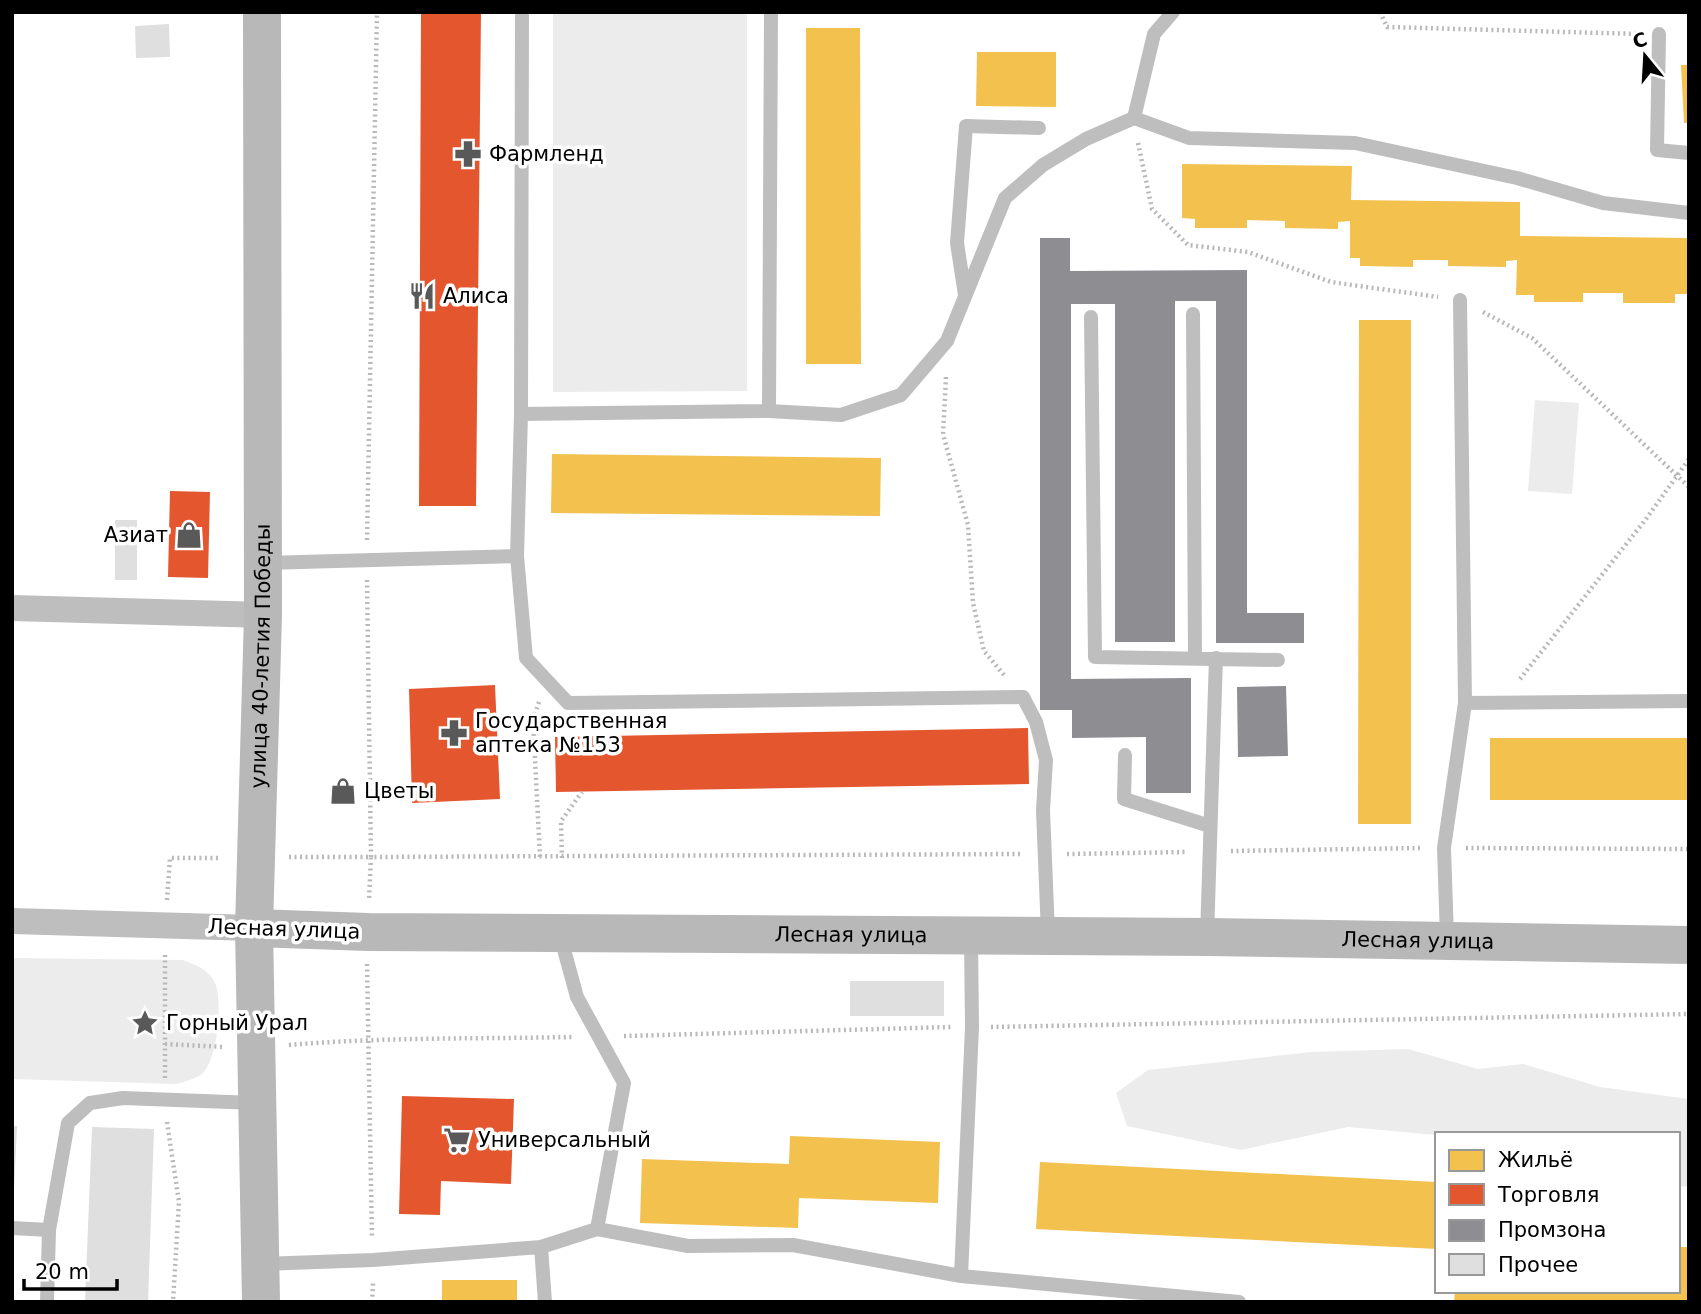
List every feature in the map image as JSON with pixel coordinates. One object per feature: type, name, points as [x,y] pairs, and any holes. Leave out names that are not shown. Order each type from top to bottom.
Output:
[{"type":"street","name":"улица 40-летия Победы","points":[[261,1302],[254,928],[263,615],[262,12]]},
{"type":"street","points":[[12,608],[263,615]]},
{"type":"street","name":"Лесная улица","points":[[12,921],[368,932],[1207,937],[1689,945]]},
{"type":"lane","points":[[522,12],[521,414],[517,556],[526,658],[568,703],[1023,697],[1036,722],[1046,760],[1043,810],[1049,937]]},
{"type":"lane","points":[[769,411],[771,12]]},
{"type":"lane","points":[[1134,118],[1154,34],[1173,12]]},
{"type":"lane","points":[[1659,34],[1657,150],[1689,153]]},
{"type":"lane","points":[[521,414],[769,411],[841,415],[901,395],[947,341],[1005,198],[1043,165],[1086,139],[1134,118],[1189,138],[1355,143],[1517,178],[1603,203],[1689,213]]},
{"type":"lane","points":[[965,296],[957,243],[965,126],[1039,128]]},
{"type":"lane","points":[[1447,940],[1444,848],[1465,703],[1460,300]]},
{"type":"lane","points":[[1193,314],[1195,658]]},
{"type":"lane","points":[[1091,317],[1095,657],[1278,660]]},
{"type":"lane","points":[[263,563],[517,556]]},
{"type":"lane","points":[[1207,937],[1216,658]]},
{"type":"lane","points":[[1465,703],[1689,701]]},
{"type":"lane","points":[[1125,755],[1124,799],[1210,825]]},
{"type":"lane","points":[[559,934],[577,997],[624,1083],[597,1229]]},
{"type":"lane","points":[[961,1276],[972,1027],[971,936]]},
{"type":"lane","points":[[47,1302],[48,1230],[68,1123],[90,1103],[123,1098],[256,1103]]},
{"type":"lane","points":[[12,1228],[48,1230]]},
{"type":"lane","points":[[262,1264],[373,1260],[541,1247],[597,1229],[688,1246],[793,1245],[961,1276],[1239,1302]]},
{"type":"lane","points":[[541,1247],[545,1302]]},
{"type":"path","points":[[372,1302],[367,1038],[371,857],[367,559],[377,12]]},
{"type":"path","points":[[1380,12],[1387,27],[1659,34]]},
{"type":"path","points":[[1134,118],[1152,209],[1188,245],[1248,252],[1331,282],[1460,300],[1532,338],[1689,487]]},
{"type":"path","points":[[947,341],[943,434],[968,525],[973,603],[984,651],[1023,697]]},
{"type":"path","points":[[1502,702],[1646,519],[1689,459]]},
{"type":"path","points":[[540,858],[533,719],[546,680]]},
{"type":"path","points":[[562,858],[561,821],[582,792]]},
{"type":"path","points":[[170,858],[371,857]]},
{"type":"path","points":[[165,1044],[255,1048],[367,1038],[404,1041],[1689,1014]]},
{"type":"shaded area","points":[[553,12],[747,12],[747,391],[553,392]]},
{"type":"shaded area","points":[[1535,400],[1579,403],[1572,494],[1528,491]]},
{"type":"shaded area","points":[[12,958],[182,960],[197,966],[214,980],[218,994],[217,1031],[207,1066],[200,1076],[177,1084],[12,1079]]},
{"type":"shaded area","points":[[1408,1049],[1478,1069],[1523,1064],[1600,1087],[1689,1099],[1689,1186],[1680,1187],[1680,1132],[1435,1132],[1435,1135],[1348,1127],[1241,1150],[1127,1126],[1116,1093],[1148,1070],[1312,1052]]},
{"type":"building: Жильё","points":[[806,28],[860,28],[861,364],[806,364]]},
{"type":"building: Жильё","points":[[977,52],[1056,52],[1056,107],[976,106]]},
{"type":"building: Жильё","points":[[1681,65],[1689,65],[1689,123],[1684,123]]},
{"type":"building: Жильё","points":[[1182,164],[1352,166],[1351,200],[1520,202],[1520,236],[1689,238],[1688,294],[1675,294],[1675,303],[1623,303],[1623,293],[1583,293],[1583,302],[1534,302],[1534,295],[1516,295],[1517,260],[1506,261],[1506,267],[1448,266],[1448,260],[1413,260],[1413,267],[1360,266],[1360,258],[1350,258],[1350,221],[1338,222],[1338,229],[1285,228],[1285,221],[1247,220],[1247,228],[1195,228],[1195,219],[1182,218]]},
{"type":"building: Жильё","points":[[1359,320],[1411,320],[1411,824],[1358,824]]},
{"type":"building: Жильё","points":[[552,454],[881,458],[880,516],[551,513]]},
{"type":"building: Жильё","points":[[1490,738],[1689,738],[1689,800],[1490,800]]},
{"type":"building: Жильё","points":[[790,1136],[940,1142],[938,1203],[799,1198],[798,1228],[640,1223],[642,1159],[789,1164]]},
{"type":"building: Жильё","points":[[1040,1162],[1435,1182],[1435,1249],[1036,1229]]},
{"type":"building: Жильё","points":[[1680,1247],[1689,1247],[1689,1302],[1454,1302],[1455,1293],[1680,1293]]},
{"type":"building: Жильё","points":[[442,1280],[517,1280],[517,1302],[442,1302]]},
{"type":"building: Торговля","points":[[421,12],[481,12],[476,506],[419,506]]},
{"type":"building: Торговля","name":"Азиат","points":[[170,491],[210,492],[208,578],[168,577]]},
{"type":"building: Торговля","name":"Государственная аптека №153","points":[[495,685],[500,799],[412,803],[409,689]]},
{"type":"building: Торговля","points":[[1028,728],[1029,784],[556,792],[555,737]]},
{"type":"building: Торговля","name":"Универсальный","points":[[402,1096],[514,1099],[511,1184],[441,1181],[440,1215],[399,1214]]},
{"type":"building: Промзона","points":[[1040,238],[1070,238],[1070,271],[1247,270],[1247,613],[1304,613],[1304,643],[1216,643],[1216,301],[1175,301],[1175,642],[1115,642],[1115,304],[1071,304],[1071,679],[1191,678],[1191,793],[1146,793],[1146,737],[1072,738],[1072,710],[1040,710]]},
{"type":"building: Промзона","points":[[1286,686],[1288,756],[1238,757],[1237,687]]},
{"type":"building: Прочее","points":[[169,24],[170,57],[136,58],[135,26]]},
{"type":"building: Прочее","points":[[115,520],[137,520],[137,580],[115,580]]},
{"type":"building: Прочее","points":[[850,981],[944,981],[944,1016],[850,1016]]},
{"type":"building: Прочее","points":[[12,1126],[17,1126],[14,1191],[12,1191]]},
{"type":"building: Прочее","points":[[92,1127],[154,1129],[148,1302],[85,1302]]},
{"type":"place","name":"Фармленд","points":[[468,154]]},
{"type":"place","name":"Алиса","points":[[422,296]]},
{"type":"place","name":"Азиат","points":[[189,535]]},
{"type":"place","name":"Государственная аптека №153","points":[[454,733]]},
{"type":"place","name":"Цветы","points":[[343,791]]},
{"type":"place","name":"Горный Урал","points":[[145,1023]]},
{"type":"place","name":"Универсальный","points":[[457,1140]]}]
